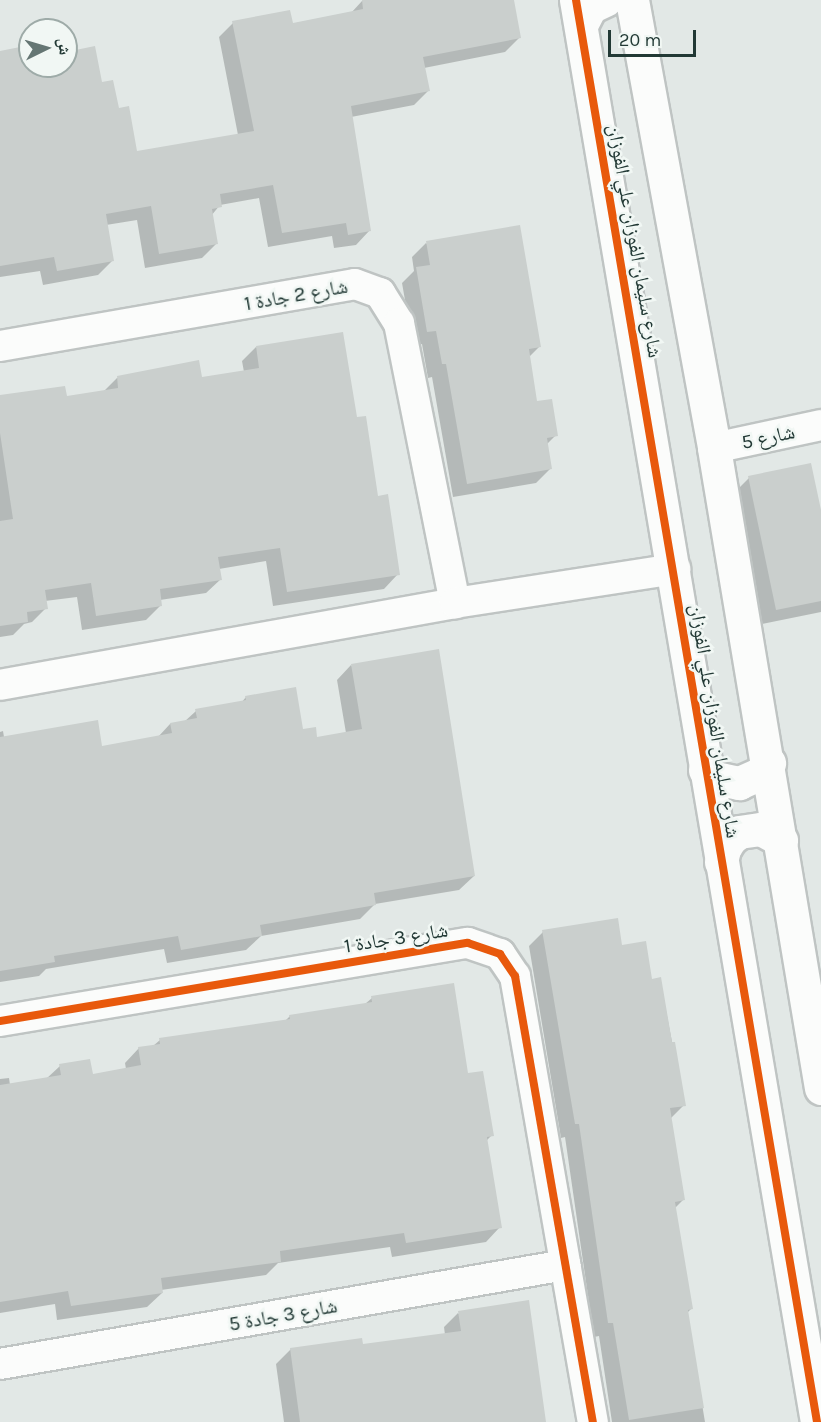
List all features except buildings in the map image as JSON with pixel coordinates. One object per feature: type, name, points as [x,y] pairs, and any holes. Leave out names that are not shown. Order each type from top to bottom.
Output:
[{"type":"street","points":[[578,12],[605,0]]},
{"type":"street","name":"شارع سليمان الفوزان علي الفوزان","points":[[627,4],[714,448],[769,763],[821,1089]]},
{"type":"street","name":"شارع سليمان الفوزان علي الفوزان","points":[[578,12],[675,569],[705,770],[817,1422]]},
{"type":"street","name":"شارع 2 جادة 1","points":[[0,346],[355,284],[380,293],[399,323],[455,603]]},
{"type":"street","name":"شارع 5","points":[[714,448],[821,425]]},
{"type":"street","points":[[0,685],[455,603],[675,569]]},
{"type":"street","points":[[705,770],[715,778],[739,783],[751,780],[769,763]]},
{"type":"street","points":[[721,862],[724,849],[730,839],[739,832],[761,829],[781,840]]},
{"type":"street","name":"شارع 3 جادة 1","points":[[0,1021],[468,943],[500,954],[515,976],[593,1422]]},
{"type":"street","name":"شارع 3 جادة 5","points":[[0,1364],[565,1265]]},
{"type":"cycle path","points":[[576,0],[817,1422]]},
{"type":"cycle path","points":[[0,1021],[468,943],[500,954],[515,976],[593,1422]]}]
